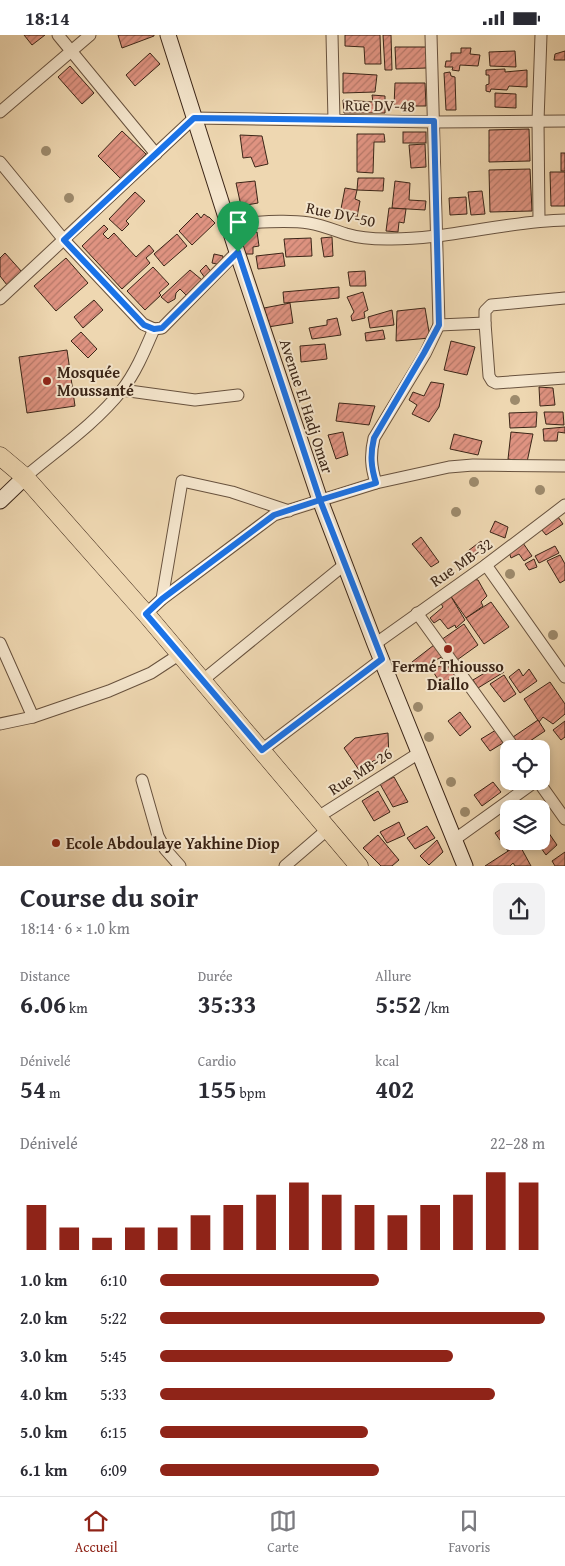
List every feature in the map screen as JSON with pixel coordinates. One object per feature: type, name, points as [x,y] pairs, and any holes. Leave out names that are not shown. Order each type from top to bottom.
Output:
[{"type":"main road","points":[[0,456],[25,477],[146,614],[359,866]]},
{"type":"street","points":[[58,35],[156,155]]},
{"type":"street","points":[[0,112],[90,35]]},
{"type":"street","name":"Avenue El Hadj Omar","points":[[168,35],[320,500],[375,644],[465,866]]},
{"type":"street","points":[[332,35],[334,120]]},
{"type":"street","points":[[376,483],[371,466],[371,451],[374,438],[439,325],[432,35]]},
{"type":"street","points":[[539,220],[538,121],[541,35]]},
{"type":"street","points":[[0,283],[4,295],[194,118]]},
{"type":"street","name":"Rue DV-48","points":[[194,118],[565,121]]},
{"type":"street","points":[[0,162],[64,240],[144,325],[154,329],[162,328],[238,252]]},
{"type":"street","name":"Rue DV-50","points":[[229,224],[294,221],[311,223],[348,235],[369,239],[388,239],[438,237],[539,220],[565,220]]},
{"type":"street","points":[[565,298],[491,305],[485,311],[489,376],[492,381],[496,383],[565,378]]},
{"type":"street","points":[[439,325],[485,323]]},
{"type":"street","points":[[0,501],[25,477],[92,422],[122,390],[132,375],[154,329]]},
{"type":"street","points":[[122,390],[195,400],[238,395]]},
{"type":"street","points":[[146,614],[162,599],[274,515],[376,483],[449,467],[473,465],[565,466]]},
{"type":"street","points":[[162,599],[182,481],[232,492],[289,511]]},
{"type":"street","name":"Rue MB-32","points":[[375,644],[486,565],[565,505]]},
{"type":"street","points":[[203,680],[344,565]]},
{"type":"street","points":[[486,565],[565,677]]},
{"type":"street","points":[[417,613],[509,740]]},
{"type":"street","points":[[0,643],[33,717]]},
{"type":"street","points":[[0,724],[33,717],[109,691],[151,673],[180,654]]},
{"type":"street","points":[[262,750],[382,659]]},
{"type":"street","name":"Rue MB-26","points":[[285,866],[323,823],[419,753]]},
{"type":"street","points":[[142,780],[158,836],[165,849],[180,866]]},
{"type":"street","points":[[454,840],[524,790]]},
{"type":"street","points":[[544,790],[565,819]]},
{"type":"building","points":[[24,35],[45,35],[32,45]]},
{"type":"building","points":[[118,35],[154,35],[154,36],[122,48]]},
{"type":"building","points":[[345,35],[380,35],[381,64],[365,64],[364,47],[345,46]]},
{"type":"building","points":[[383,35],[391,35],[392,70],[385,70]]},
{"type":"building","points":[[395,47],[426,47],[427,68],[396,69]]},
{"type":"building","points":[[461,48],[471,48],[470,54],[480,55],[478,66],[460,65],[459,71],[452,70],[453,67],[445,67],[446,61],[451,61],[451,53],[461,53]]},
{"type":"building","points":[[515,51],[516,67],[490,66],[489,52]]},
{"type":"building","points":[[565,51],[565,60],[554,60],[555,54]]},
{"type":"building","points":[[150,53],[160,64],[135,86],[126,75]]},
{"type":"building","points":[[70,66],[94,93],[82,104],[58,77]]},
{"type":"building","points":[[505,69],[505,72],[527,70],[527,87],[509,86],[507,90],[491,89],[490,92],[486,91],[486,85],[489,84],[489,75],[486,75],[486,70]]},
{"type":"building","points":[[450,72],[451,76],[455,77],[456,110],[446,110],[444,73]]},
{"type":"building","points":[[343,73],[377,75],[375,92],[343,93]]},
{"type":"building","points":[[395,83],[425,83],[426,106],[394,106]]},
{"type":"building","points":[[495,93],[516,94],[516,108],[495,107]]},
{"type":"building","points":[[372,95],[385,96],[385,113],[344,113],[343,100],[373,102]]},
{"type":"building","points":[[529,129],[530,161],[489,162],[489,130]]},
{"type":"building","points":[[122,131],[146,154],[121,179],[98,156]]},
{"type":"building","points":[[403,132],[426,132],[426,143],[403,143]]},
{"type":"building","points":[[357,134],[384,134],[385,142],[374,142],[373,173],[357,172]]},
{"type":"building","points":[[240,135],[262,136],[268,164],[255,167],[251,157],[243,158]]},
{"type":"building","points":[[425,144],[426,167],[411,168],[409,145]]},
{"type":"building","points":[[561,153],[565,153],[565,171],[561,171]]},
{"type":"building","points":[[530,169],[532,211],[490,212],[489,170]]},
{"type":"building","points":[[550,172],[565,172],[565,206],[551,206]]},
{"type":"building","points":[[358,178],[384,178],[383,191],[357,190]]},
{"type":"building","points":[[255,181],[258,203],[241,206],[236,183]]},
{"type":"building","points":[[395,181],[410,183],[409,200],[426,201],[425,210],[392,208]]},
{"type":"building","points":[[345,188],[357,190],[355,199],[360,201],[357,217],[340,214]]},
{"type":"building","points":[[482,191],[485,214],[471,215],[468,192]]},
{"type":"building","points":[[135,192],[145,201],[126,221],[129,224],[122,231],[109,219]]},
{"type":"building","points":[[466,197],[467,214],[450,215],[449,198]]},
{"type":"building","points":[[389,208],[406,209],[404,223],[399,222],[398,232],[386,231]]},
{"type":"building","points":[[197,213],[201,218],[204,214],[215,223],[192,245],[179,231]]},
{"type":"building","points":[[104,225],[108,229],[103,234],[108,239],[114,233],[136,257],[149,245],[154,251],[146,258],[150,263],[122,289],[82,246]]},
{"type":"building","points":[[248,228],[250,234],[257,232],[259,246],[253,247],[253,254],[245,254],[238,230]]},
{"type":"building","points":[[177,234],[187,246],[164,266],[154,254]]},
{"type":"building","points":[[332,237],[333,256],[324,257],[321,238]]},
{"type":"building","points":[[311,238],[312,256],[286,257],[284,239]]},
{"type":"building","points":[[5,253],[22,272],[7,285],[0,276],[0,258]]},
{"type":"building","points":[[283,253],[285,266],[258,269],[256,256]]},
{"type":"building","points":[[214,254],[223,256],[221,265],[212,263]]},
{"type":"building","points":[[66,258],[88,283],[56,311],[34,286]]},
{"type":"building","points":[[206,265],[212,273],[205,278],[200,271]]},
{"type":"building","points":[[153,267],[169,284],[159,293],[161,295],[145,310],[127,291]]},
{"type":"building","points":[[190,270],[202,280],[186,295],[180,289],[176,293],[175,299],[168,303],[161,297]]},
{"type":"building","points":[[365,271],[366,286],[350,286],[348,272]]},
{"type":"building","points":[[339,287],[339,298],[284,303],[283,292]]},
{"type":"building","points":[[363,292],[368,310],[364,312],[365,318],[352,321],[351,316],[354,312],[347,297]]},
{"type":"building","points":[[94,300],[103,310],[83,328],[74,317]]},
{"type":"building","points":[[290,303],[293,323],[268,327],[264,308]]},
{"type":"building","points":[[425,308],[430,338],[396,341],[397,311]]},
{"type":"building","points":[[392,310],[394,325],[370,328],[368,317]]},
{"type":"building","points":[[337,318],[341,335],[312,339],[309,328],[327,325],[327,320]]},
{"type":"building","points":[[383,330],[385,339],[366,341],[365,333]]},
{"type":"building","points":[[81,332],[97,349],[88,358],[71,341]]},
{"type":"building","points":[[451,341],[475,347],[467,375],[444,370]]},
{"type":"building","points":[[325,344],[327,359],[301,362],[300,346]]},
{"type":"building","name":"Mosquée Moussanté","points":[[67,350],[75,406],[27,413],[19,357]]},
{"type":"building","points":[[431,382],[444,384],[439,407],[429,422],[412,414],[417,405],[409,400],[413,392],[424,396]]},
{"type":"building","points":[[539,387],[553,388],[555,405],[540,406]]},
{"type":"building","points":[[339,403],[375,406],[369,425],[336,421]]},
{"type":"building","points":[[537,412],[536,427],[510,428],[509,413]]},
{"type":"building","points":[[544,412],[563,412],[564,425],[546,424]]},
{"type":"building","points":[[565,427],[565,433],[558,432],[557,441],[544,441],[543,429]]},
{"type":"building","points":[[343,432],[348,455],[336,459],[328,435]]},
{"type":"building","points":[[511,432],[533,434],[527,462],[508,459]]},
{"type":"building","points":[[454,434],[482,441],[478,455],[450,449]]},
{"type":"building","points":[[558,517],[563,524],[546,535],[541,529]]},
{"type":"building","points":[[495,521],[508,527],[505,538],[490,532]]},
{"type":"building","points":[[421,537],[439,562],[431,567],[412,544]]},
{"type":"building","points":[[481,541],[486,547],[471,560],[464,554]]},
{"type":"building","points":[[523,543],[532,556],[524,561],[519,554],[511,558],[509,552]]},
{"type":"building","points":[[555,546],[559,553],[539,563],[535,556]]},
{"type":"building","points":[[560,555],[565,564],[565,580],[560,583],[547,561]]},
{"type":"building","points":[[534,559],[537,567],[529,570],[525,564]]},
{"type":"building","points":[[472,579],[478,580],[487,596],[481,602],[483,606],[466,618],[450,595]]},
{"type":"building","points":[[450,595],[465,620],[456,628],[455,625],[448,629],[440,619],[434,623],[430,618],[443,607],[439,600]]},
{"type":"building","points":[[491,602],[509,627],[484,644],[466,618]]},
{"type":"building","points":[[464,624],[478,645],[457,660],[441,640]]},
{"type":"building","points":[[434,645],[443,656],[418,671],[412,662]]},
{"type":"building","points":[[448,662],[458,675],[441,684],[432,670]]},
{"type":"building","points":[[498,665],[504,672],[478,688],[473,680]]},
{"type":"building","points":[[519,669],[523,676],[529,669],[537,681],[520,693],[509,677]]},
{"type":"building","points":[[504,675],[516,694],[504,702],[490,684]]},
{"type":"building","points":[[550,682],[565,704],[565,714],[553,724],[543,717],[539,722],[524,699]]},
{"type":"building","points":[[460,712],[471,727],[460,736],[448,721]]},
{"type":"building","points":[[538,720],[545,731],[532,740],[515,740],[513,737]]},
{"type":"building","points":[[565,721],[565,737],[561,740],[553,730]]},
{"type":"building","points":[[496,730],[501,740],[500,745],[490,751],[481,739]]},
{"type":"building","points":[[388,733],[389,759],[373,761],[361,773],[344,748],[355,738]]},
{"type":"building","points":[[394,777],[408,802],[393,807],[380,784]]},
{"type":"building","points":[[493,782],[501,792],[482,806],[474,795]]},
{"type":"building","points":[[378,791],[390,812],[374,821],[362,801]]},
{"type":"building","points":[[399,822],[405,835],[387,843],[380,832]]},
{"type":"building","points":[[427,826],[435,838],[415,849],[407,838]]},
{"type":"building","points":[[500,830],[500,840],[495,833]]},
{"type":"building","points":[[378,835],[399,860],[392,866],[381,866],[363,848]]},
{"type":"building","points":[[550,835],[557,845],[546,855],[542,850],[550,850]]},
{"type":"building","points":[[437,840],[443,852],[429,865],[420,856]]},
{"type":"building","points":[[510,850],[522,850],[531,866],[515,866],[513,863],[510,866],[485,866]]},
{"type":"building","points":[[565,852],[565,866],[555,866],[552,861]]},
{"type":"place","name":"Mosquée Moussanté","points":[[47,381]]},
{"type":"place","name":"Fermé Thiousso Diallo","points":[[448,649]]},
{"type":"place","name":"Ecole Abdoulaye Yakhine Diop","points":[[56,843]]},
{"type":"route","points":[[238,252],[162,328],[154,329],[144,325],[64,240],[194,118],[434,121],[439,325],[374,438],[371,451],[371,466],[376,483],[320,500],[382,659],[262,750],[146,614],[162,599],[274,515],[320,500],[238,252]]}]
